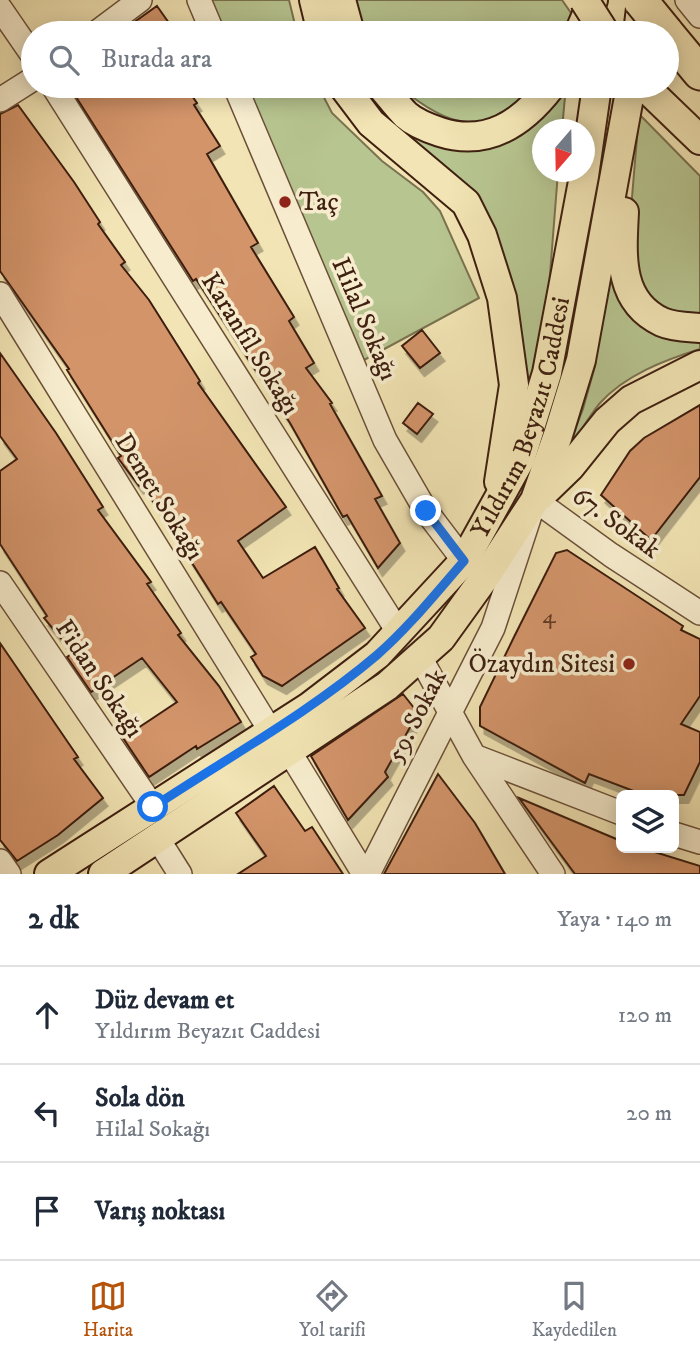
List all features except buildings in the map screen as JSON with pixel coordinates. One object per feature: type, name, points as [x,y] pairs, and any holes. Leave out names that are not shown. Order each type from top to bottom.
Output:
[{"type":"highway","points":[[641,0],[657,21]]},
{"type":"highway","points":[[679,48],[700,73]]},
{"type":"main road","points":[[314,0],[319,21]]},
{"type":"main road","points":[[341,0],[347,21]]},
{"type":"main road","points":[[584,0],[597,21]]},
{"type":"main road","points":[[584,21],[593,0]]},
{"type":"main road","points":[[605,21],[608,0]]},
{"type":"main road","points":[[639,21],[641,0]]},
{"type":"main road","points":[[352,98],[371,123],[466,203],[482,235],[502,298],[514,385],[496,509]]},
{"type":"main road","points":[[391,98],[407,116],[426,127],[461,138],[485,137],[503,129],[540,98]]},
{"type":"main road","name":"Yıldırım Beyazıt Caddesi","points":[[49,874],[318,699],[377,655],[464,561],[496,509],[520,460],[547,373],[584,176],[595,98]]},
{"type":"main road","points":[[636,98],[627,113],[623,245],[628,290],[640,308],[664,323],[700,328]]},
{"type":"main road","name":"Yıldırım Beyazıt Caddesi","points":[[103,874],[387,686],[441,638],[535,500],[580,360],[640,98]]},
{"type":"main road","points":[[653,98],[700,140]]},
{"type":"main road","points":[[535,500],[570,467],[607,421],[631,400],[700,365]]},
{"type":"street","points":[[112,21],[140,0]]},
{"type":"street","points":[[199,0],[208,21]]},
{"type":"street","points":[[0,8],[21,39]]},
{"type":"street","points":[[0,100],[21,87]]},
{"type":"street","name":"Karanfil Sokağı","points":[[61,98],[400,633]]},
{"type":"street","name":"Hilal Sokağı","points":[[240,98],[385,440],[426,511],[464,561]]},
{"type":"street","name":"Demet Sokağı","points":[[0,294],[270,730]]},
{"type":"street","name":"67. Sokak","points":[[535,500],[611,555],[700,613]]},
{"type":"street","name":"59. Sokak","points":[[366,874],[494,628],[535,500]]},
{"type":"street","name":"Fidan Sokağı","points":[[0,583],[153,807]]},
{"type":"street","points":[[420,657],[474,756],[553,874]]},
{"type":"street","points":[[289,751],[366,874]]},
{"type":"street","points":[[474,756],[568,790],[616,811]]},
{"type":"street","points":[[679,836],[700,842]]},
{"type":"street","points":[[158,839],[180,874]]},
{"type":"street","points":[[0,861],[9,874]]},
{"type":"green space","points":[[209,0],[289,0],[294,21],[218,21]]},
{"type":"green space","points":[[355,0],[562,0],[577,21],[361,21]]},
{"type":"green space","points":[[250,98],[324,98],[332,113],[382,161],[423,192],[440,211],[479,298],[364,360]]},
{"type":"green space","points":[[413,98],[523,98],[500,115],[484,121],[468,122],[435,112]]},
{"type":"green space","points":[[544,98],[565,98],[563,119],[532,119],[532,182],[557,182],[548,300],[534,389],[524,388],[504,270],[395,125],[428,143],[465,149]]},
{"type":"green space","points":[[639,114],[700,176],[700,316],[663,312],[644,299],[628,245]]},
{"type":"green space","points":[[609,269],[625,305],[640,323],[650,328],[700,339],[700,349],[673,358],[621,384],[600,403],[564,458],[583,409],[595,366]]},
{"type":"place","name":"Taç","points":[[285,202]]},
{"type":"place","name":"Özaydın Sitesi","points":[[629,664]]},
{"type":"route","points":[[153,807],[309,706],[377,655],[400,633],[464,561],[426,511]]}]
